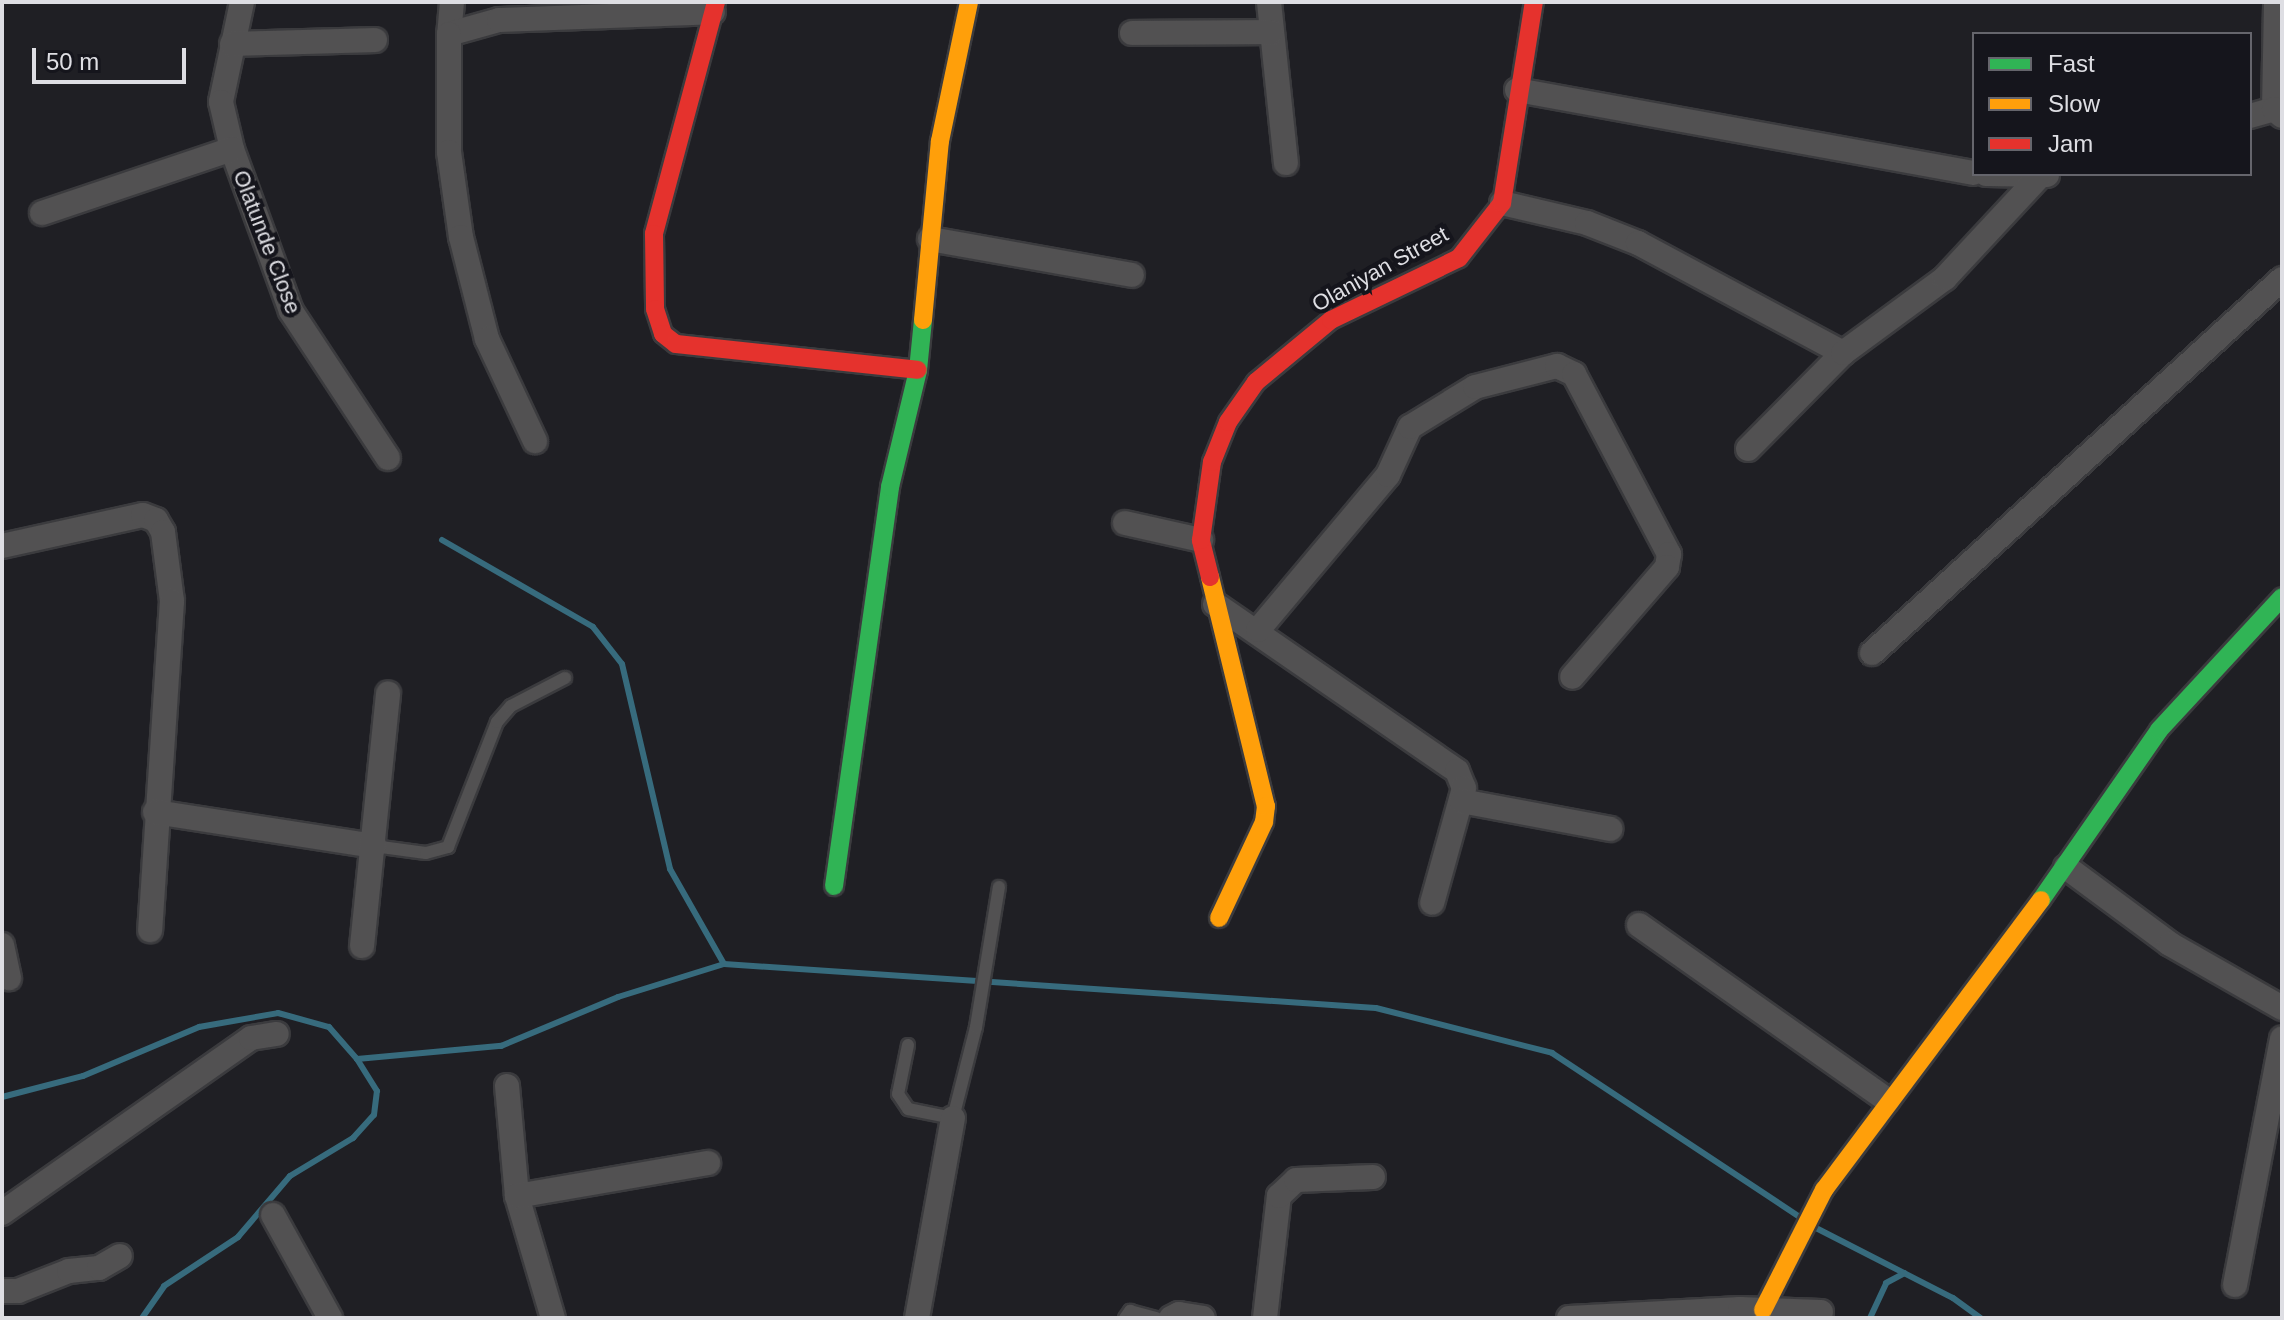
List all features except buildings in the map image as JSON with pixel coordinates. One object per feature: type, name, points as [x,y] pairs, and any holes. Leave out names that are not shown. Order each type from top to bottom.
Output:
[{"type":"street","name":"Olatunde Close","points":[[242,2],[221,102],[232,149],[291,311],[388,458]]},
{"type":"street","points":[[452,2],[449,152],[461,237],[487,339],[535,441]]},
{"type":"street","points":[[834,886],[890,487],[918,370],[940,141],[969,2]]},
{"type":"street","points":[[1269,2],[1286,163]]},
{"type":"street","points":[[1534,2],[1517,90],[1502,203],[1587,223],[1638,243],[1843,353]]},
{"type":"street","points":[[2252,116],[2278,112],[2276,2]]},
{"type":"street","points":[[449,34],[499,20],[714,7],[654,234],[655,309],[663,334],[676,344],[918,370]]},
{"type":"street","points":[[1132,33],[1271,32]]},
{"type":"street","points":[[232,44],[375,40]]},
{"type":"street","points":[[1517,90],[1972,173]]},
{"type":"street","points":[[42,213],[232,149]]},
{"type":"street","points":[[1748,449],[1843,353],[1945,278],[2044,176]]},
{"type":"street","name":"Olaniyan Street","points":[[1219,918],[1264,822],[1266,806],[1201,540],[1212,462],[1228,422],[1256,382],[1331,320],[1459,258],[1502,203]]},
{"type":"street","points":[[930,239],[1132,275]]},
{"type":"street","points":[[1872,653],[2282,279]]},
{"type":"street","points":[[1258,630],[1388,475],[1410,427],[1475,387],[1557,366],[1574,374],[1669,554],[1667,567],[1572,677]]},
{"type":"street","points":[[2,546],[143,515],[156,520],[163,532],[172,601],[155,812],[150,930]]},
{"type":"street","points":[[1125,523],[1201,540]]},
{"type":"street","points":[[1763,1310],[1824,1190],[1887,1100],[2066,867],[2159,730],[2282,597]]},
{"type":"street","points":[[1215,604],[1258,630],[1457,771],[1464,788],[1432,903]]},
{"type":"street","points":[[362,946],[388,693]]},
{"type":"street","points":[[1461,801],[1610,829]]},
{"type":"street","points":[[155,812],[374,846]]},
{"type":"street","points":[[2066,867],[2170,944],[2282,1008]]},
{"type":"street","points":[[1639,925],[1887,1100]]},
{"type":"street","points":[[2,945],[9,978]]},
{"type":"street","points":[[2,1213],[251,1038],[277,1034]]},
{"type":"street","points":[[2235,1285],[2282,1038]]},
{"type":"street","points":[[507,1086],[517,1196],[553,1318]]},
{"type":"street","points":[[917,1318],[953,1118]]},
{"type":"street","points":[[517,1196],[708,1163]]},
{"type":"street","points":[[1265,1318],[1279,1196],[1296,1180],[1373,1177]]},
{"type":"street","points":[[273,1215],[330,1318]]},
{"type":"street","points":[[2,1291],[18,1291],[69,1271],[99,1268],[120,1256]]},
{"type":"street","points":[[1569,1318],[1763,1310],[1821,1312]]},
{"type":"street","points":[[1171,1318],[1179,1314],[1203,1318]]},
{"type":"lane","points":[[374,846],[426,853],[448,847],[497,722],[511,706],[565,678]]},
{"type":"lane","points":[[908,1045],[898,1094],[908,1109],[953,1118],[990,957],[999,887]]},
{"type":"lane","points":[[1125,1318],[1130,1311],[1156,1318]]},
{"type":"waterway","points":[[442,540],[593,627],[622,664],[670,869],[724,964]]},
{"type":"waterway","points":[[2,1097],[83,1076],[199,1027],[278,1013],[329,1027],[357,1059],[501,1046],[618,997],[724,964],[1376,1008],[1552,1053],[1800,1217]]},
{"type":"waterway","points":[[142,1318],[164,1286],[238,1237],[290,1176],[353,1138],[374,1115],[377,1091],[357,1059]]},
{"type":"waterway","points":[[1816,1228],[1953,1298],[1981,1318]]},
{"type":"waterway","points":[[1870,1318],[1886,1283],[1905,1273]]},
{"type":"traffic: fast","points":[[834,886],[890,487],[918,370],[923,320]]},
{"type":"traffic: fast","points":[[2041,900],[2159,730],[2282,597]]},
{"type":"traffic: slow","points":[[923,320],[940,141],[969,2]]},
{"type":"traffic: slow","points":[[1210,577],[1266,806],[1264,822],[1219,918]]},
{"type":"traffic: slow","points":[[1763,1310],[1824,1190],[2041,900]]},
{"type":"traffic: jam","points":[[716,2],[654,234],[655,309],[663,334],[676,344],[918,370]]},
{"type":"traffic: jam","points":[[1210,577],[1201,540],[1212,462],[1228,422],[1256,382],[1331,320],[1459,258],[1502,203],[1534,2]]}]
